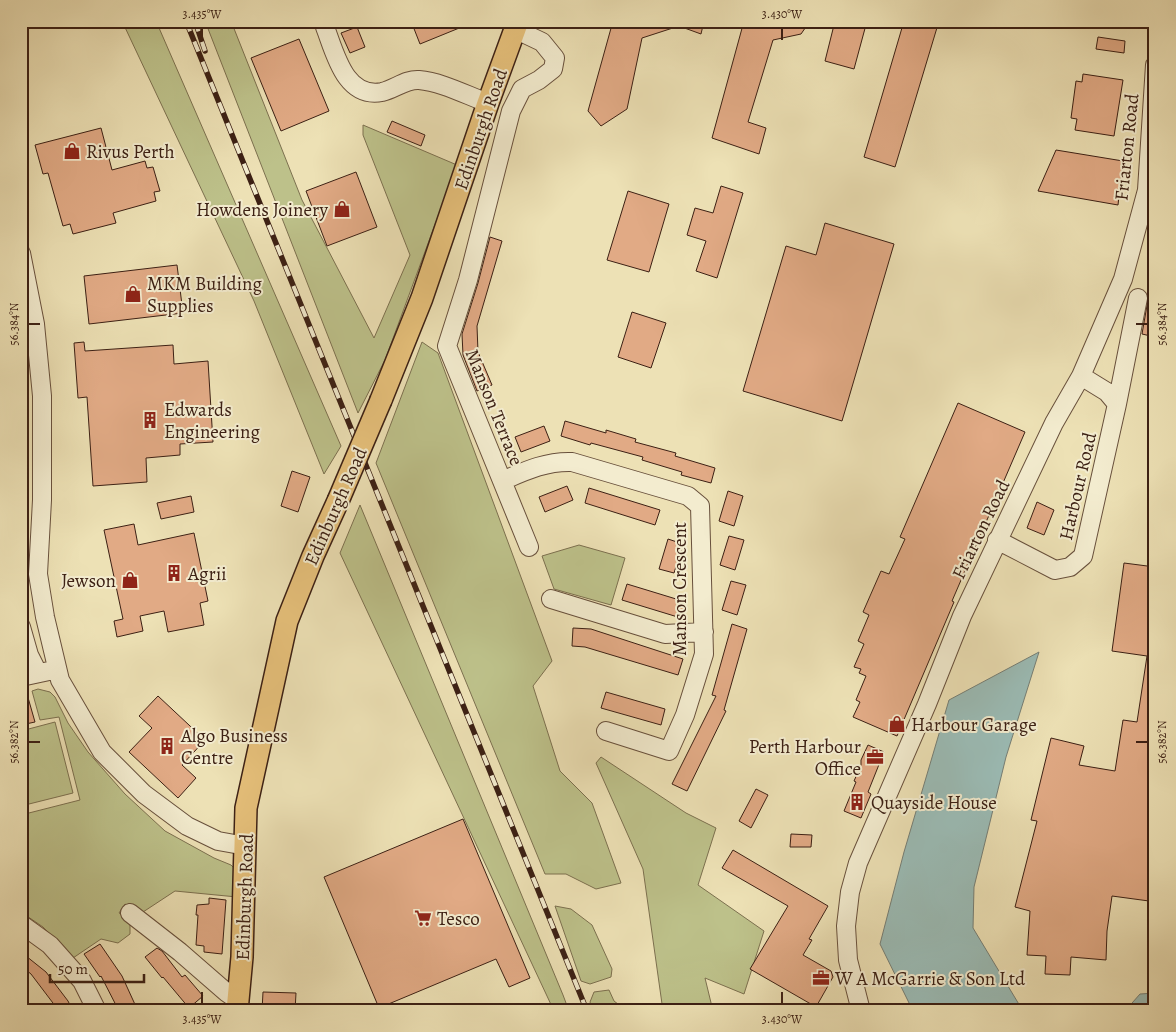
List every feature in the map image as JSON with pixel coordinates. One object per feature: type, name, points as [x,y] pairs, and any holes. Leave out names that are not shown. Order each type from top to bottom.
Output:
[{"type":"main road","name":"Edinburgh Road","points":[[238,1006],[242,957],[246,808],[287,621],[313,556],[381,400],[422,298],[488,103],[517,24]]},
{"type":"street","name":"Manson Terrace","points":[[517,24],[523,33],[546,45],[555,58],[553,69],[539,80],[522,88],[511,111],[468,280],[447,346],[529,547]]},
{"type":"street","points":[[325,27],[344,75],[352,84],[362,89],[382,92],[416,80],[430,82],[488,103]]},
{"type":"street","name":"Friarton Road","points":[[862,1011],[848,960],[846,926],[850,892],[858,863],[927,704],[962,616],[1054,423],[1081,376],[1123,279],[1147,190],[1155,64]]},
{"type":"street","points":[[21,253],[35,324],[42,396],[42,500],[38,574],[44,617],[60,680],[102,752],[144,794],[188,826],[218,841],[246,846]]},
{"type":"street","name":"Harbour Road","points":[[997,540],[1055,570],[1070,568],[1083,556],[1117,404],[1138,298]]},
{"type":"street","points":[[1081,376],[1107,392],[1117,404]]},
{"type":"street","name":"Manson Crescent","points":[[502,481],[538,466],[558,462],[572,462],[688,496],[700,506],[704,654],[685,714],[669,751],[606,731]]},
{"type":"street","points":[[551,599],[665,634],[704,632]]},
{"type":"street","points":[[21,627],[30,655],[30,675],[50,670],[55,666]]},
{"type":"street","points":[[130,914],[180,952],[226,992],[238,1006]]},
{"type":"street","points":[[21,924],[50,945],[82,980],[97,1011]]},
{"type":"green space","points":[[122,21],[156,21],[341,446],[324,474],[254,301]]},
{"type":"green space","points":[[205,21],[231,21],[302,200],[374,338],[410,255],[363,135],[363,125],[457,165],[385,360],[358,413]]},
{"type":"green space","points":[[422,342],[438,353],[552,661],[533,686],[560,771],[592,803],[621,883],[596,889],[566,874],[545,874],[376,463]]},
{"type":"green space","points":[[360,505],[569,1011],[554,1011],[340,553]]},
{"type":"green space","points":[[579,545],[625,558],[611,605],[554,589],[542,556]]},
{"type":"green space","points":[[38,689],[50,692],[55,697],[68,723],[88,752],[125,794],[165,831],[214,858],[231,865],[236,870],[237,897],[175,891],[140,914],[125,904],[119,913],[130,920],[130,934],[118,943],[101,939],[73,958],[43,927],[21,912],[21,815],[80,800],[59,717],[40,720],[32,691]]},
{"type":"green space","points":[[55,722],[73,793],[21,806],[21,731]]},
{"type":"green space","points":[[601,757],[686,813],[716,828],[698,885],[764,931],[744,994],[705,978],[713,1011],[663,1011],[643,869],[596,763]]},
{"type":"green space","points":[[555,906],[571,909],[592,925],[612,969],[611,977],[590,984],[581,981]]},
{"type":"green space","points":[[609,990],[614,1001],[627,1011],[593,1011],[590,1002],[594,992]]},
{"type":"water","points":[[1039,652],[1006,757],[974,887],[973,928],[1023,1011],[913,1011],[880,944],[904,852],[949,700]]},
{"type":"water","points":[[1155,993],[1155,1011],[1125,1011],[1140,994]]},
{"type":"building","points":[[411,21],[474,21],[474,22],[420,44]]},
{"type":"building","points":[[613,21],[704,21],[701,34],[679,26],[642,38],[627,109],[601,126],[588,111]]},
{"type":"building","points":[[744,21],[758,24],[773,24],[777,21],[810,21],[801,34],[773,40],[748,122],[766,128],[759,154],[712,138]]},
{"type":"building","points":[[835,21],[867,21],[854,69],[825,61]]},
{"type":"building","points":[[904,21],[939,21],[895,167],[864,157]]},
{"type":"building","points":[[357,27],[365,47],[350,53],[341,33]]},
{"type":"building","points":[[1098,37],[1125,41],[1124,53],[1096,49]]},
{"type":"building","points":[[299,39],[329,111],[281,131],[251,58]]},
{"type":"building","points":[[1083,74],[1123,80],[1114,136],[1075,130],[1077,119],[1071,118],[1076,81],[1082,82]]},
{"type":"building","points":[[392,121],[425,135],[421,146],[387,132]]},
{"type":"building","points":[[101,128],[112,170],[145,161],[147,168],[153,167],[160,191],[154,192],[156,201],[113,213],[116,223],[73,234],[70,224],[63,226],[48,173],[43,174],[35,145]]},
{"type":"building","points":[[1056,150],[1123,161],[1118,205],[1038,191]]},
{"type":"building","name":"Howdens Joinery","points":[[356,172],[377,227],[327,246],[306,191]]},
{"type":"building","points":[[721,186],[743,193],[717,278],[696,271],[706,241],[687,235],[695,208],[713,213]]},
{"type":"building","points":[[628,191],[669,204],[649,272],[607,260]]},
{"type":"building","points":[[825,223],[894,244],[842,421],[743,391],[786,246],[816,255]]},
{"type":"building","points":[[490,237],[502,241],[477,326],[478,352],[492,385],[477,391],[463,355],[462,334]]},
{"type":"building","points":[[177,265],[183,313],[89,324],[84,276]]},
{"type":"building","points":[[1150,288],[1155,289],[1155,337],[1142,334]]},
{"type":"building","points":[[632,312],[666,323],[651,368],[618,357]]},
{"type":"building","name":"Edwards Engineering","points":[[84,342],[85,351],[173,345],[174,364],[208,361],[213,442],[180,444],[180,455],[146,458],[147,482],[93,486],[87,397],[78,398],[74,343]]},
{"type":"building","points":[[958,403],[1025,432],[952,601],[954,602],[897,736],[853,717],[860,702],[856,700],[866,676],[859,673],[861,669],[854,667],[864,644],[858,641],[869,615],[863,612],[881,571],[889,574],[905,539],[900,537]]},
{"type":"building","points":[[565,421],[606,433],[606,430],[636,439],[635,442],[676,453],[675,456],[715,468],[711,483],[681,475],[682,472],[642,460],[643,457],[591,443],[590,445],[561,436]]},
{"type":"building","points":[[544,426],[550,441],[521,452],[515,437]]},
{"type":"building","points":[[292,471],[310,477],[298,512],[281,506]]},
{"type":"building","points":[[567,486],[573,500],[545,512],[539,497]]},
{"type":"building","points":[[589,488],[660,510],[655,525],[585,503]]},
{"type":"building","points":[[728,491],[743,496],[734,526],[719,521]]},
{"type":"building","points":[[191,496],[194,512],[161,519],[157,503]]},
{"type":"building","points":[[1037,502],[1054,510],[1044,535],[1027,528]]},
{"type":"building","points":[[134,524],[138,545],[194,533],[208,601],[200,603],[204,625],[168,632],[164,611],[140,616],[143,631],[117,637],[114,621],[123,619],[104,530]]},
{"type":"building","points":[[729,536],[744,540],[735,570],[720,565]]},
{"type":"building","points":[[668,539],[683,544],[674,573],[659,569]]},
{"type":"building","points":[[1124,563],[1155,567],[1155,861],[1149,901],[1112,896],[1107,931],[1106,960],[1071,957],[1070,975],[1045,974],[1046,956],[1027,955],[1030,911],[1015,907],[1037,821],[1031,820],[1051,738],[1084,746],[1079,765],[1115,771],[1123,720],[1137,722],[1147,656],[1112,651]]},
{"type":"building","points":[[731,581],[746,585],[737,615],[722,610]]},
{"type":"building","points":[[627,584],[686,602],[681,618],[622,600]]},
{"type":"building","points":[[732,624],[747,629],[724,710],[726,711],[687,791],[672,784],[716,696],[712,695]]},
{"type":"building","points":[[573,628],[591,629],[683,659],[678,675],[585,647],[572,646]]},
{"type":"building","points":[[21,687],[25,687],[35,722],[21,725]]},
{"type":"building","points":[[606,692],[665,709],[661,725],[601,708]]},
{"type":"building","name":"Algo Business Centre","points":[[158,696],[205,740],[182,765],[196,778],[178,798],[129,752],[152,728],[139,716]]},
{"type":"building","points":[[868,745],[884,752],[868,792],[871,794],[861,818],[844,811]]},
{"type":"building","points":[[756,789],[768,795],[751,828],[739,821]]},
{"type":"building","name":"Tesco","points":[[463,819],[530,978],[509,987],[496,959],[379,1008],[324,877]]},
{"type":"building","points":[[791,834],[812,835],[811,847],[790,847]]},
{"type":"building","points":[[733,850],[828,906],[809,939],[812,940],[803,955],[831,971],[833,977],[816,1007],[750,969],[788,906],[722,868]]},
{"type":"building","points":[[209,898],[226,900],[222,954],[204,952],[204,946],[196,945],[197,905],[209,904]]},
{"type":"building","points":[[100,944],[122,976],[138,1011],[119,1011],[101,976],[84,954]]},
{"type":"building","points":[[157,948],[162,951],[182,977],[185,975],[203,996],[189,1008],[145,957]]},
{"type":"building","points":[[21,952],[46,972],[68,1001],[73,1011],[59,1011],[31,974],[21,966]]},
{"type":"building","points":[[263,992],[296,993],[295,1011],[262,1011]]},
{"type":"railway","points":[[186,21],[587,1011]]},
{"type":"railway","points":[[195,21],[205,51]]},
{"type":"place","name":"Rivus Perth","points":[[72,151]]},
{"type":"place","name":"Howdens Joinery","points":[[342,209]]},
{"type":"place","name":"MKM Building Supplies","points":[[133,294]]},
{"type":"place","name":"Edwards Engineering","points":[[150,420]]},
{"type":"place","name":"Agrii","points":[[174,573]]},
{"type":"place","name":"Jewson","points":[[130,580]]},
{"type":"place","name":"Harbour Garage","points":[[897,724]]},
{"type":"place","name":"Algo Business Centre","points":[[167,746]]},
{"type":"place","name":"Perth Harbour Office","points":[[875,757]]},
{"type":"place","name":"Quayside House","points":[[857,802]]},
{"type":"place","name":"Tesco","points":[[423,918]]},
{"type":"place","name":"W A McGarrie & Son Ltd","points":[[821,978]]}]
